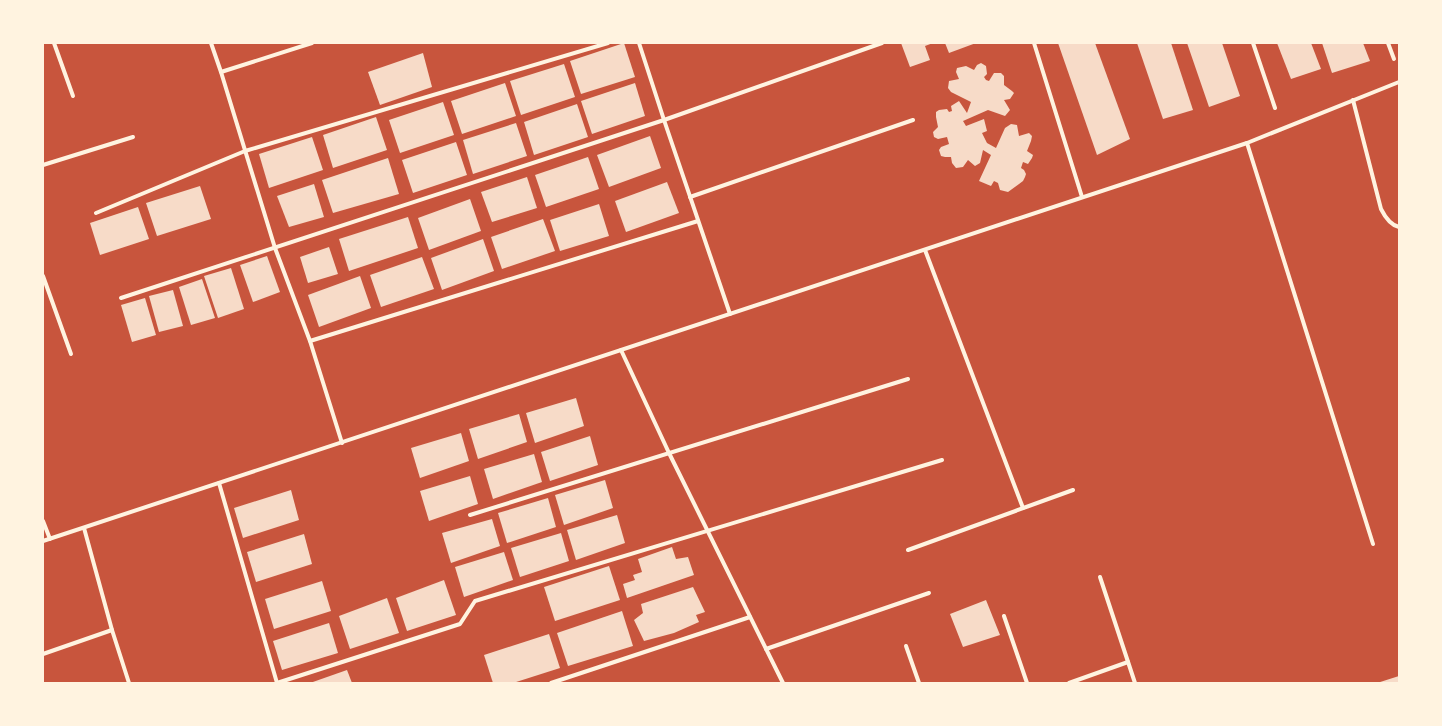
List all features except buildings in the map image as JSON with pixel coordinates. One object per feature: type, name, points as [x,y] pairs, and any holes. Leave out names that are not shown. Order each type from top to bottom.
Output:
[{"type":"street","points":[[54,43],[73,96]]},
{"type":"street","points":[[211,43],[275,248],[310,342],[342,443]]},
{"type":"street","points":[[221,72],[312,43]]},
{"type":"street","points":[[96,213],[245,151],[608,43]]},
{"type":"street","points":[[640,43],[664,120],[730,314]]},
{"type":"street","points":[[120,298],[664,120],[882,43]]},
{"type":"street","points":[[1034,43],[1082,197]]},
{"type":"street","points":[[1253,43],[1275,108]]},
{"type":"street","points":[[1388,43],[1394,59]]},
{"type":"street","points":[[43,541],[1247,143],[1399,82]]},
{"type":"street","points":[[1353,100],[1381,210],[1394,226],[1399,227]]},
{"type":"street","points":[[690,197],[913,120]]},
{"type":"street","points":[[43,165],[133,137]]},
{"type":"street","points":[[1247,143],[1373,544]]},
{"type":"street","points":[[310,342],[698,221]]},
{"type":"street","points":[[925,250],[1023,508]]},
{"type":"street","points":[[43,276],[71,354]]},
{"type":"street","points":[[621,350],[669,453],[783,683]]},
{"type":"street","points":[[470,515],[908,379]]},
{"type":"street","points":[[219,483],[277,683],[460,624],[475,601],[942,460]]},
{"type":"street","points":[[908,550],[1073,490]]},
{"type":"street","points":[[43,521],[50,539]]},
{"type":"street","points":[[84,528],[112,630],[129,683]]},
{"type":"street","points":[[1100,577],[1135,683]]},
{"type":"street","points":[[766,649],[929,593]]},
{"type":"street","points":[[1004,616],[1027,683]]},
{"type":"street","points":[[551,683],[750,617]]},
{"type":"street","points":[[43,654],[112,630]]},
{"type":"street","points":[[906,646],[919,683]]},
{"type":"street","points":[[1069,683],[1128,662]]}]
